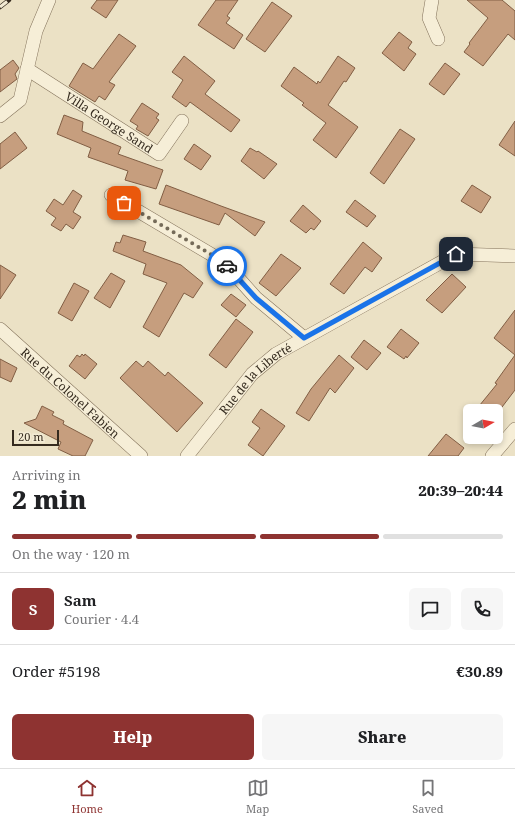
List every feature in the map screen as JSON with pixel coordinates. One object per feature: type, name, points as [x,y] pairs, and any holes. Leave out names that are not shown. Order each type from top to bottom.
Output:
[{"type":"street","points":[[0,116],[20,100],[36,31],[49,0]]},
{"type":"street","points":[[432,0],[429,18],[438,38]]},
{"type":"street","name":"Villa George Sand","points":[[27,69],[159,154],[182,121]]},
{"type":"street","points":[[111,195],[224,262],[256,298],[304,338]]},
{"type":"street","name":"Rue de la Liberté","points":[[187,456],[252,374],[276,354],[456,254],[515,256]]},
{"type":"street","name":"Rue du Colonel Fabien","points":[[0,329],[141,456]]},
{"type":"street","points":[[492,456],[515,429]]},
{"type":"building","points":[[97,0],[118,0],[106,18],[91,8]]},
{"type":"building","points":[[216,0],[238,0],[227,16],[230,18],[226,23],[243,35],[234,49],[198,25]]},
{"type":"building","points":[[467,0],[502,0],[515,11],[515,40],[508,34],[483,66],[464,52],[488,18]]},
{"type":"building","points":[[272,2],[292,16],[265,52],[246,39]]},
{"type":"building","points":[[399,32],[412,42],[408,48],[416,54],[404,71],[382,53]]},
{"type":"building","points":[[119,34],[136,46],[109,82],[115,85],[105,100],[99,96],[95,102],[69,86],[83,63],[93,69]]},
{"type":"building","points":[[184,56],[215,81],[205,94],[240,120],[231,132],[190,102],[186,107],[172,97],[183,80],[172,72]]},
{"type":"building","points":[[338,56],[355,68],[346,82],[344,81],[328,105],[358,127],[336,158],[313,140],[326,123],[302,105],[304,103],[281,86],[294,67],[317,84],[318,81],[320,83]]},
{"type":"building","points":[[13,60],[19,68],[15,74],[17,79],[0,92],[0,70]]},
{"type":"building","points":[[445,63],[460,74],[444,95],[429,84]]},
{"type":"building","points":[[142,103],[159,114],[156,118],[159,120],[148,136],[136,129],[138,126],[130,121]]},
{"type":"building","points":[[64,115],[83,122],[82,131],[121,147],[118,154],[163,170],[156,189],[125,180],[128,171],[88,157],[91,148],[57,134]]},
{"type":"building","points":[[515,121],[515,156],[499,145]]},
{"type":"building","points":[[400,129],[415,139],[384,184],[370,173]]},
{"type":"building","points":[[15,132],[27,148],[0,169],[0,144]]},
{"type":"building","points":[[194,144],[211,156],[201,170],[184,159]]},
{"type":"building","points":[[250,148],[257,152],[258,151],[277,164],[264,179],[241,161]]},
{"type":"building","points":[[166,185],[265,222],[255,236],[225,213],[219,225],[159,204]]},
{"type":"building","points":[[472,185],[491,197],[481,213],[461,201]]},
{"type":"building","points":[[73,190],[82,196],[73,212],[81,217],[73,229],[66,224],[61,231],[51,225],[56,218],[46,211],[54,199],[63,205]]},
{"type":"building","points":[[355,200],[376,216],[367,227],[346,212]]},
{"type":"building","points":[[303,205],[321,221],[314,230],[311,228],[306,233],[290,221]]},
{"type":"building","points":[[123,235],[146,242],[143,251],[181,265],[203,283],[193,298],[184,293],[159,337],[143,327],[167,283],[143,274],[146,264],[113,251],[116,242],[120,243]]},
{"type":"building","points":[[363,242],[382,258],[372,272],[365,267],[344,294],[330,284]]},
{"type":"building","points":[[281,254],[301,268],[276,296],[259,283]]},
{"type":"building","points":[[0,265],[16,275],[0,299]]},
{"type":"building","points":[[111,273],[125,281],[110,308],[94,298]]},
{"type":"building","points":[[452,274],[466,287],[442,313],[426,300]]},
{"type":"building","points":[[74,283],[89,291],[72,321],[58,313]]},
{"type":"building","points":[[231,294],[246,305],[236,317],[221,305]]},
{"type":"building","points":[[515,310],[515,355],[494,338]]},
{"type":"building","points":[[236,319],[253,332],[226,368],[209,355]]},
{"type":"building","points":[[401,329],[419,343],[407,358],[406,356],[404,359],[387,347]]},
{"type":"building","points":[[364,340],[381,353],[367,370],[351,357]]},
{"type":"building","points":[[82,354],[84,356],[85,354],[97,364],[85,379],[69,366],[77,355],[80,357]]},
{"type":"building","points":[[339,355],[354,368],[335,393],[330,388],[309,421],[296,413],[311,389]]},
{"type":"building","points":[[515,355],[515,390],[503,406],[503,404],[481,404],[497,384],[495,383]]},
{"type":"building","points":[[0,359],[17,368],[11,382],[0,377]]},
{"type":"building","points":[[136,361],[143,367],[148,361],[165,376],[168,372],[203,403],[177,432],[120,378]]},
{"type":"building","points":[[42,406],[54,412],[52,415],[64,421],[63,424],[93,440],[85,456],[73,456],[58,449],[61,442],[24,423],[36,419]]},
{"type":"building","points":[[261,409],[285,426],[263,456],[248,445],[260,428],[252,422]]},
{"type":"building","points":[[446,434],[464,448],[458,456],[428,456]]},
{"type":"railway","points":[[0,7],[9,0]]},
{"type":"way so far","points":[[124,203],[224,262],[227,266]]},
{"type":"route","points":[[227,266],[256,298],[304,338],[456,254]]}]
